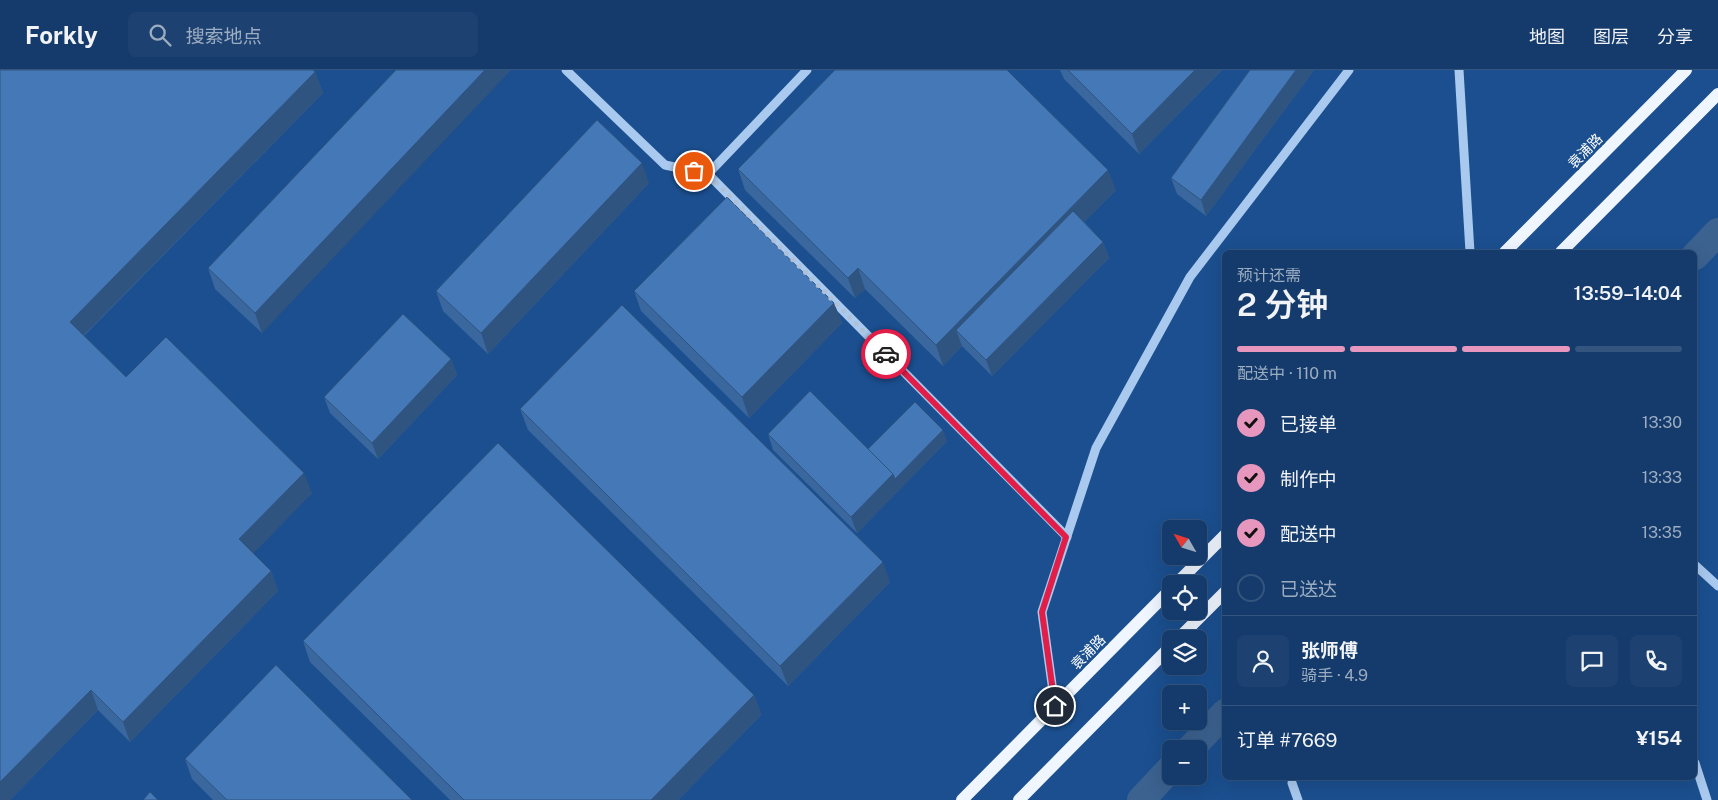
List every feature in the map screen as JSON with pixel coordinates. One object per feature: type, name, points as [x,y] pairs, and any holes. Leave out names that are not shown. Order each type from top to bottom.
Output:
[{"type":"main road","name":"袁浦路","points":[[1507,250],[1686,70]]},
{"type":"main road","points":[[1563,250],[1718,94]]},
{"type":"main road","points":[[1185,575],[1222,538]]},
{"type":"main road","points":[[1187,630],[1222,595]]},
{"type":"main road","name":"袁浦路","points":[[962,800],[1162,598]]},
{"type":"main road","points":[[1019,800],[1162,655]]},
{"type":"street","points":[[566,70],[665,166],[708,174],[1066,537]]},
{"type":"street","points":[[708,174],[807,70]]},
{"type":"street","points":[[1055,706],[1042,612],[1096,448],[1190,277],[1349,70]]},
{"type":"street","points":[[1459,70],[1470,250]]},
{"type":"street","points":[[1697,567],[1718,586]]},
{"type":"street","points":[[1697,769],[1707,800]]},
{"type":"street","points":[[1292,783],[1298,800]]},
{"type":"building","points":[[0,70],[313,70],[315,72],[70,322],[126,377],[166,337],[304,473],[239,539],[271,571],[123,722],[91,690],[0,782]]},
{"type":"building","points":[[396,70],[485,70],[255,313],[208,268]]},
{"type":"building","points":[[835,70],[1007,70],[1108,170],[936,345],[858,268],[848,278],[738,169]]},
{"type":"building","points":[[1068,70],[1195,70],[1132,134]]},
{"type":"building","points":[[1250,70],[1296,70],[1201,200],[1171,178]]},
{"type":"building","points":[[597,120],[642,163],[481,333],[436,291]]},
{"type":"building","points":[[727,197],[834,303],[742,397],[634,291]]},
{"type":"building","points":[[1073,211],[1103,242],[986,360],[956,330]]},
{"type":"building","points":[[622,305],[883,562],[780,666],[520,409]]},
{"type":"building","points":[[403,314],[451,359],[372,443],[324,397]]},
{"type":"building","points":[[810,391],[893,474],[851,517],[768,434]]},
{"type":"building","points":[[915,402],[943,430],[895,479],[893,474],[868,449]]},
{"type":"building","points":[[498,443],[754,695],[651,800],[464,800],[303,641]]},
{"type":"building","points":[[276,665],[412,800],[227,800],[185,759]]},
{"type":"building","points":[[150,792],[158,800],[143,800]]},
{"type":"waterway","points":[[1697,254],[1718,232]]},
{"type":"waterway","points":[[1199,740],[1222,716]]},
{"type":"waterway","points":[[1141,800],[1162,778]]},
{"type":"way so far","points":[[694,171],[708,174],[886,354]]},
{"type":"route","points":[[886,354],[1066,537],[1042,612],[1055,706]]}]
